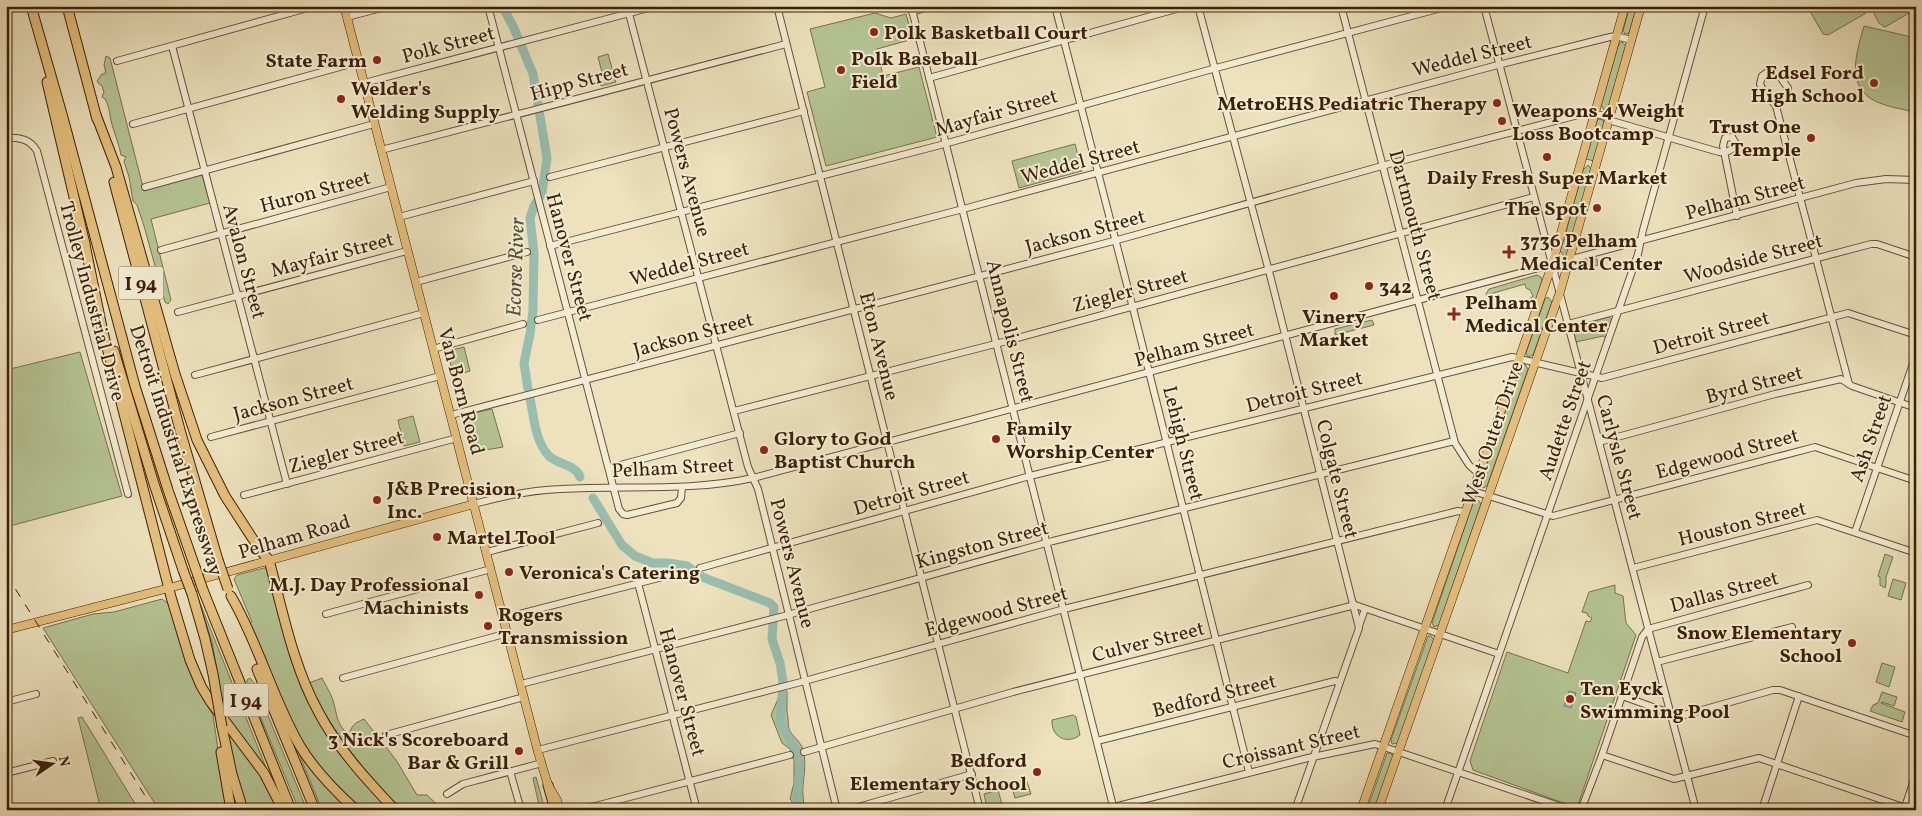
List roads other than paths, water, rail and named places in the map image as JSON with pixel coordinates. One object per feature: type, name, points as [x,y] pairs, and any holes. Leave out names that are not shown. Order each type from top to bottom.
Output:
[{"type":"highway","name":"Detroit Industrial Expressway","points":[[31,6],[138,395],[168,490],[203,590],[291,810]]},
{"type":"highway","name":"Detroit Industrial Expressway","points":[[67,6],[180,430],[218,560],[254,661],[315,810]]},
{"type":"highway","points":[[37,31],[103,332],[169,588],[190,660],[201,686],[210,701],[264,773],[284,810]]},
{"type":"highway","points":[[96,115],[116,167],[178,383],[197,440],[225,496],[260,550],[269,560],[293,652],[312,701],[341,747],[395,810]]},
{"type":"highway","points":[[84,240],[134,420],[208,647],[222,728],[232,774],[243,810]]},
{"type":"highway","points":[[229,592],[244,619],[278,703],[301,748],[328,783],[356,810]]},
{"type":"highway","points":[[222,728],[220,739],[230,810]]},
{"type":"highway","points":[[548,785],[555,810]]},
{"type":"highway","points":[[547,795],[549,810]]},
{"type":"main road","name":"Van Born Road","points":[[344,6],[538,750],[548,785],[557,800],[560,810]]},
{"type":"main road","name":"West Outer Drive","points":[[1361,810],[1552,265],[1625,6]]},
{"type":"main road","name":"West Outer Drive","points":[[1378,810],[1558,296],[1641,6]]},
{"type":"main road","points":[[1580,161],[1596,166]]},
{"type":"main road","points":[[1561,233],[1570,238],[1575,238]]},
{"type":"main road","points":[[1542,294],[1558,296]]},
{"type":"main road","name":"Pelham Road","points":[[6,630],[169,588],[474,504]]},
{"type":"main road","name":"Van Born Road","points":[[547,795],[548,785]]},
{"type":"street","points":[[117,61],[315,6]]},
{"type":"street","points":[[347,17],[389,6]]},
{"type":"street","name":"Hanover Street","points":[[488,6],[619,509],[623,514],[627,515],[677,503],[681,498],[682,487]]},
{"type":"street","name":"Polk Street","points":[[364,84],[513,44],[628,10],[656,6]]},
{"type":"street","name":"Eton Avenue","points":[[777,6],[980,810]]},
{"type":"street","points":[[911,9],[931,6]]},
{"type":"street","name":"Lehigh Street","points":[[1055,6],[1133,307],[1249,772]]},
{"type":"street","points":[[929,78],[1187,6]]},
{"type":"street","name":"Colgate Street","points":[[1198,6],[1286,336],[1358,628]]},
{"type":"street","name":"Dartmouth Street","points":[[1341,6],[1454,441],[1469,465],[1478,474]]},
{"type":"street","name":"Mayfair Street","points":[[550,246],[946,143],[1449,6]]},
{"type":"street","name":"Carlysle Street","points":[[1484,6],[1552,265],[1558,296],[1582,373],[1696,810]]},
{"type":"street","name":"Audette Street","points":[[1444,810],[1618,311],[1641,240],[1705,6]]},
{"type":"street","name":"Annapolis Street","points":[[911,9],[1014,409],[1113,808]]},
{"type":"street","name":"Powers Avenue","points":[[628,10],[716,345],[753,478],[758,489],[837,810]]},
{"type":"street","name":"Weddel Street","points":[[538,320],[963,209],[1499,64],[1616,36],[1631,40]]},
{"type":"street","name":"Hipp Street","points":[[381,150],[786,44]]},
{"type":"street","name":"Avalon Street","points":[[172,46],[286,484]]},
{"type":"street","points":[[134,124],[358,62]]},
{"type":"street","points":[[1776,106],[1786,96],[1788,88],[1778,74],[1769,71],[1762,76],[1760,84],[1776,106],[1849,384]]},
{"type":"street","points":[[550,178],[804,111]]},
{"type":"street","name":"Jackson Street","points":[[451,415],[980,276],[1383,166],[1586,113],[1606,116],[1612,121],[1724,152]]},
{"type":"street","points":[[145,187],[374,124]]},
{"type":"street","points":[[1729,137],[1723,141],[1724,152],[1737,216]]},
{"type":"street","name":"Trolley Industrial Drive","points":[[6,138],[26,140],[37,151],[128,494]]},
{"type":"street","name":"Pelham Street","points":[[474,504],[514,495],[549,490],[682,487],[724,484],[753,478],[1569,261],[1641,240],[1873,180],[1916,180]]},
{"type":"street","points":[[399,217],[534,181]]},
{"type":"street","name":"Huron Street","points":[[162,250],[391,187]]},
{"type":"street","name":"Ziegler Street","points":[[734,411],[997,344],[1534,197]]},
{"type":"street","name":"Woodside Street","points":[[1568,324],[1871,244],[1877,244],[1916,257]]},
{"type":"street","name":"Mayfair Street","points":[[178,312],[407,250]]},
{"type":"street","points":[[416,282],[527,252]]},
{"type":"street","points":[[195,375],[424,313]]},
{"type":"street","name":"Detroit Street","points":[[700,568],[1030,476],[1509,357],[1602,378],[1832,317],[1852,314],[1916,335]]},
{"type":"street","points":[[433,349],[523,324]]},
{"type":"street","name":"Ash Street","points":[[1855,532],[1916,355]]},
{"type":"street","name":"Jackson Street","points":[[211,437],[440,376]]},
{"type":"street","name":"Byrd Street","points":[[1599,442],[1841,379],[1849,384],[1916,408]]},
{"type":"street","points":[[609,468],[740,433]]},
{"type":"street","name":"Ziegler Street","points":[[244,495],[457,438]]},
{"type":"street","name":"Kingston Street","points":[[521,684],[779,617],[1047,543],[1454,441]]},
{"type":"street","name":"Edgewood Street","points":[[1473,491],[1548,515],[1557,515],[1814,447],[1916,480]]},
{"type":"street","name":"Edgewood Street","points":[[538,750],[789,685],[938,643],[1200,574],[1458,511],[1465,512]]},
{"type":"street","name":"Houston Street","points":[[1633,568],[1817,520],[1916,552]]},
{"type":"street","points":[[487,552],[598,523]]},
{"type":"street","points":[[326,614],[491,569]]},
{"type":"street","points":[[504,618],[682,572]]},
{"type":"street","name":"Hanover Street","points":[[638,583],[697,810]]},
{"type":"street","name":"Dallas Street","points":[[1648,629],[1808,585]]},
{"type":"street","name":"Culver Street","points":[[804,752],[1080,674],[1353,606],[1498,654]]},
{"type":"street","points":[[1295,810],[1365,609]]},
{"type":"street","points":[[1657,662],[1792,627]]},
{"type":"street","points":[[1581,810],[1602,755],[1642,637],[1648,629]]},
{"type":"street","points":[[342,678],[508,633]]},
{"type":"street","name":"Bedford Street","points":[[1097,741],[1335,681],[1339,682]]},
{"type":"street","points":[[1622,696],[1679,717],[1773,690],[1780,690],[1916,736]]},
{"type":"street","points":[[6,702],[36,694]]},
{"type":"street","points":[[1762,810],[1799,696]]},
{"type":"street","points":[[386,735],[524,697]]},
{"type":"street","name":"Croissant Street","points":[[1102,810],[1249,772],[1375,744],[1384,745],[1571,810]]},
{"type":"street","points":[[580,810],[790,755]]},
{"type":"street","points":[[1602,755],[1670,778],[1687,776],[1755,758],[1912,810]]},
{"type":"street","points":[[6,773],[53,761]]},
{"type":"street","points":[[448,794],[463,784],[542,763]]},
{"type":"street","points":[[510,771],[521,810]]},
{"type":"street","points":[[848,810],[972,774]]},
{"type":"street","points":[[1904,808],[1916,774]]},
{"type":"waterway","name":"Ecorse River","points":[[502,6],[513,26],[533,74],[547,158],[542,193],[534,206],[530,218],[534,253],[533,310],[524,363],[528,389]]},
{"type":"waterway","name":"Ecorse River","points":[[530,398],[540,443],[548,455],[556,461],[575,469],[580,477]]},
{"type":"waterway","name":"Ecorse River","points":[[593,498],[622,545],[635,556],[653,563],[687,566],[702,577],[770,603],[774,607],[772,639],[780,663],[783,682],[780,723],[796,750],[800,764],[796,810]]},
{"type":"railway","points":[[6,574],[154,810]]},
{"type":"place","name":"Polk Basketball Court","points":[[874,32]]},
{"type":"place","name":"State Farm","points":[[377,60]]},
{"type":"place","name":"Polk Baseball Field","points":[[841,70]]},
{"type":"place","name":"Edsel Ford High School","points":[[1874,83]]},
{"type":"place","name":"Welder's Welding Supply","points":[[341,99]]},
{"type":"place","name":"MetroEHS Pediatric Therapy","points":[[1497,103]]},
{"type":"place","name":"Weapons 4 Weight Loss Bootcamp","points":[[1502,121]]},
{"type":"place","name":"Trust One Temple","points":[[1811,138]]},
{"type":"place","name":"Daily Fresh Super Market","points":[[1547,157]]},
{"type":"place","name":"The Spot","points":[[1597,208]]},
{"type":"place","name":"3736 Pelham Medical Center","points":[[1509,252]]},
{"type":"place","name":"342","points":[[1369,286]]},
{"type":"place","name":"Vinery Market","points":[[1334,296]]},
{"type":"place","name":"Pelham Medical Center","points":[[1454,314]]},
{"type":"place","name":"Family Worship Center","points":[[996,439]]},
{"type":"place","name":"Glory to God Baptist Church","points":[[764,450]]},
{"type":"place","name":"J&B Precision, Inc.","points":[[377,500]]},
{"type":"place","name":"Martel Tool","points":[[437,537]]},
{"type":"place","name":"Veronica's Catering","points":[[509,572]]},
{"type":"place","name":"M.J. Day Professional Machinists","points":[[479,595]]},
{"type":"place","name":"Rogers Transmission","points":[[488,626]]},
{"type":"place","name":"Snow Elementary School","points":[[1852,643]]},
{"type":"place","name":"Ten Eyck Swimming Pool","points":[[1570,699]]},
{"type":"place","name":"3 Nick's Scoreboard Bar & Grill","points":[[519,751]]},
{"type":"place","name":"Bedford Elementary School","points":[[1037,772]]}]
